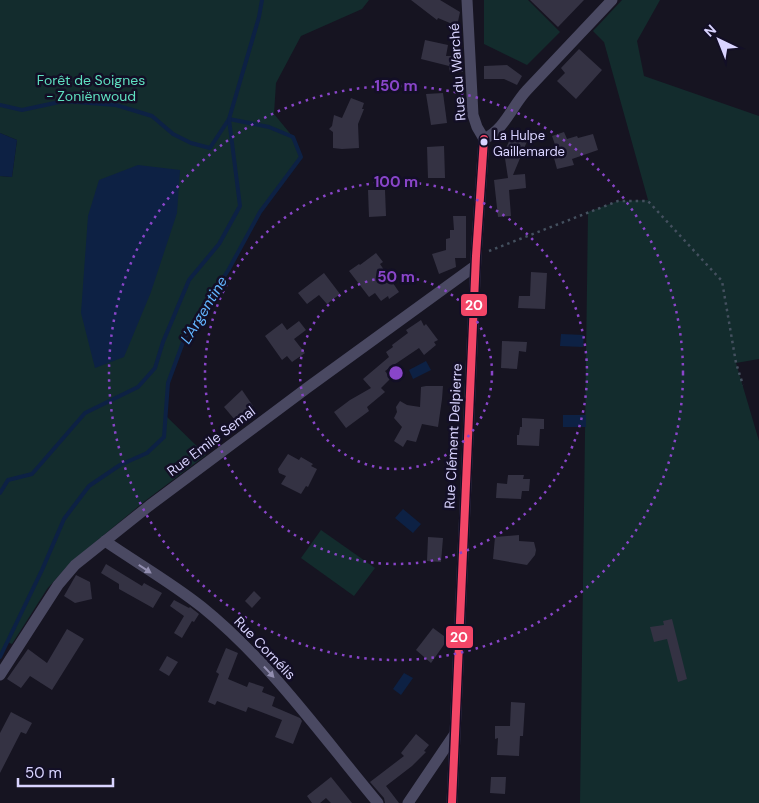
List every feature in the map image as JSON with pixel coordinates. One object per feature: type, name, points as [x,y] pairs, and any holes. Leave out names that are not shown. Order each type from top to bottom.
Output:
[{"type":"street","name":"Rue du Warché","points":[[467,0],[473,114],[477,127],[484,139]]},
{"type":"street","points":[[484,139],[494,134],[525,92],[612,0]]},
{"type":"street","name":"Rue Clément Delpierre","points":[[452,803],[476,261],[484,139]]},
{"type":"street","name":"Rue Emile Semal","points":[[0,675],[58,585],[75,565],[476,261]]},
{"type":"street","name":"Rue Cornélis","points":[[105,541],[202,607],[238,639],[280,685],[378,803]]},
{"type":"street","points":[[408,803],[454,734]]},
{"type":"path","points":[[476,261],[618,201],[648,201],[722,281],[736,363],[742,385]]},
{"type":"green space","name":"Forêt de Soignes - Zoniënwoud","points":[[0,0],[369,0],[362,9],[301,36],[276,83],[274,114],[293,137],[301,157],[260,212],[229,269],[185,337],[168,383],[166,416],[206,455],[145,501],[71,562],[47,589],[12,644],[7,642],[0,657],[0,176],[12,177],[17,140],[0,133]]},
{"type":"green space","points":[[484,0],[528,0],[560,32],[527,65],[484,44]]},
{"type":"green space","points":[[622,0],[660,0],[637,41],[644,76],[759,116],[759,359],[736,363],[759,441],[759,803],[580,803],[588,212],[618,201],[648,200],[604,42],[593,31]]},
{"type":"green space","points":[[321,530],[375,568],[354,596],[301,558]]},
{"type":"water","points":[[0,133],[17,140],[12,177],[0,176]]},
{"type":"water","points":[[138,165],[180,170],[177,213],[151,292],[124,357],[95,368],[81,313],[88,216],[99,180]]},
{"type":"water","points":[[561,334],[584,335],[583,347],[560,346]]},
{"type":"water","points":[[426,361],[431,370],[413,379],[409,370]]},
{"type":"water","points":[[563,415],[586,415],[586,427],[563,427]]},
{"type":"water","points":[[403,509],[421,524],[413,533],[395,518]]},
{"type":"water","points":[[404,673],[413,678],[401,695],[393,689]]},
{"type":"building","points":[[411,0],[440,0],[460,12],[457,26],[438,18],[437,20]]},
{"type":"building","points":[[530,0],[584,0],[558,27]]},
{"type":"building","points":[[425,40],[448,45],[446,56],[462,56],[463,72],[450,73],[449,66],[421,59]]},
{"type":"building","points":[[579,49],[602,70],[576,99],[557,81],[565,73],[561,68]]},
{"type":"building","points":[[507,65],[522,76],[517,85],[504,79],[484,79],[484,66]]},
{"type":"building","points":[[443,93],[447,123],[431,125],[426,94]]},
{"type":"building","points":[[351,98],[364,103],[362,109],[364,109],[358,124],[359,148],[333,148],[333,132],[329,129],[332,126],[334,115],[342,118]]},
{"type":"building","points":[[564,132],[567,139],[593,134],[598,150],[572,159],[574,165],[557,169],[554,158],[559,156],[552,136]]},
{"type":"building","points":[[513,133],[528,139],[513,175],[525,174],[526,188],[509,190],[511,216],[498,217],[494,180],[508,178],[504,152]]},
{"type":"building","points":[[444,146],[445,178],[428,178],[427,147]]},
{"type":"building","points":[[368,190],[385,190],[386,216],[369,217]]},
{"type":"building","points":[[453,216],[466,216],[466,258],[455,258],[456,267],[439,274],[432,254],[446,250],[446,239],[450,238],[450,230],[454,230]]},
{"type":"building","points":[[376,253],[383,262],[380,264],[399,292],[389,299],[388,296],[381,301],[375,293],[369,297],[349,271]]},
{"type":"building","points":[[531,272],[547,273],[545,309],[518,308],[519,296],[530,296]]},
{"type":"building","points":[[324,273],[340,294],[327,304],[319,295],[307,304],[298,293]]},
{"type":"building","points":[[421,320],[424,326],[426,324],[438,340],[434,342],[436,345],[424,355],[419,348],[385,371],[391,378],[381,388],[385,392],[367,407],[369,411],[346,428],[334,412],[371,388],[363,379],[389,357],[386,352],[408,333],[406,330]]},
{"type":"building","points":[[299,321],[306,330],[294,339],[305,353],[292,362],[287,356],[282,360],[265,336],[282,323],[287,330]]},
{"type":"building","points":[[502,341],[527,342],[526,352],[519,351],[517,369],[501,368]]},
{"type":"building","points":[[443,386],[438,427],[422,424],[416,442],[407,440],[403,447],[394,441],[402,427],[394,418],[397,412],[396,407],[400,401],[407,405],[420,407],[421,387]]},
{"type":"building","points":[[242,390],[253,406],[235,420],[224,407]]},
{"type":"building","points":[[522,418],[544,419],[544,429],[540,429],[539,446],[517,445],[517,435],[519,435],[520,427],[522,427]]},
{"type":"building","points":[[288,454],[299,460],[301,457],[313,464],[311,466],[317,469],[308,487],[306,486],[301,494],[281,484],[286,476],[279,473],[278,469]]},
{"type":"building","points":[[508,475],[524,475],[523,479],[530,479],[529,491],[522,491],[521,499],[496,498],[497,483],[507,484]]},
{"type":"building","points":[[519,535],[519,541],[534,542],[535,555],[527,565],[493,559],[495,537]]},
{"type":"building","points":[[428,537],[443,538],[441,562],[427,561]]},
{"type":"building","points":[[106,564],[142,586],[144,583],[162,593],[153,608],[119,589],[119,584],[101,573]]},
{"type":"building","points":[[76,575],[90,582],[92,599],[75,603],[64,596]]},
{"type":"building","points":[[254,591],[261,598],[252,608],[245,601]]},
{"type":"building","points":[[174,600],[190,607],[199,614],[194,622],[192,621],[182,638],[174,633],[184,616],[170,606]]},
{"type":"building","points":[[672,619],[687,679],[678,682],[667,639],[654,642],[650,627],[664,625],[663,621]]},
{"type":"building","points":[[433,628],[448,639],[431,663],[416,650]]},
{"type":"building","points":[[67,629],[84,639],[52,690],[30,676],[21,688],[7,679],[28,649],[47,663]]},
{"type":"building","points":[[226,648],[238,653],[228,679],[247,687],[249,682],[264,687],[262,692],[275,697],[272,706],[300,718],[302,721],[293,744],[275,737],[282,720],[248,707],[246,712],[217,701],[215,705],[208,702],[219,674],[216,672]]},
{"type":"building","points":[[167,656],[178,662],[169,676],[159,670]]},
{"type":"building","points":[[511,702],[525,703],[523,736],[520,736],[519,756],[497,755],[498,738],[495,739],[495,726],[510,726]]},
{"type":"building","points":[[11,712],[32,723],[26,734],[21,732],[0,773],[0,733]]},
{"type":"building","points":[[416,734],[429,745],[424,751],[426,752],[412,766],[386,786],[399,803],[385,803],[384,798],[370,782],[404,756],[401,753]]},
{"type":"building","points":[[331,777],[352,803],[331,803],[326,798],[320,803],[312,803],[307,796]]},
{"type":"building","points":[[491,777],[506,777],[505,794],[490,793]]},
{"type":"waterway","name":"L'Argentine","points":[[0,493],[8,480],[32,474],[85,413],[138,387],[155,368],[163,342],[189,280],[219,244],[240,206],[229,119],[259,17],[262,0]]},
{"type":"waterway","name":"L'Argentine","points":[[0,105],[22,110],[64,101],[116,105],[152,116],[173,134],[191,143],[210,148],[229,119],[269,127],[293,137],[301,157],[260,212],[229,269],[185,337],[168,383],[164,437],[147,453],[120,465],[89,486],[64,519],[0,657]]},
{"type":"transit line","name":"20","points":[[452,803],[476,256],[484,139]]},
{"type":"place","name":"La Hulpe Gaillemarde","points":[[484,142]]}]
